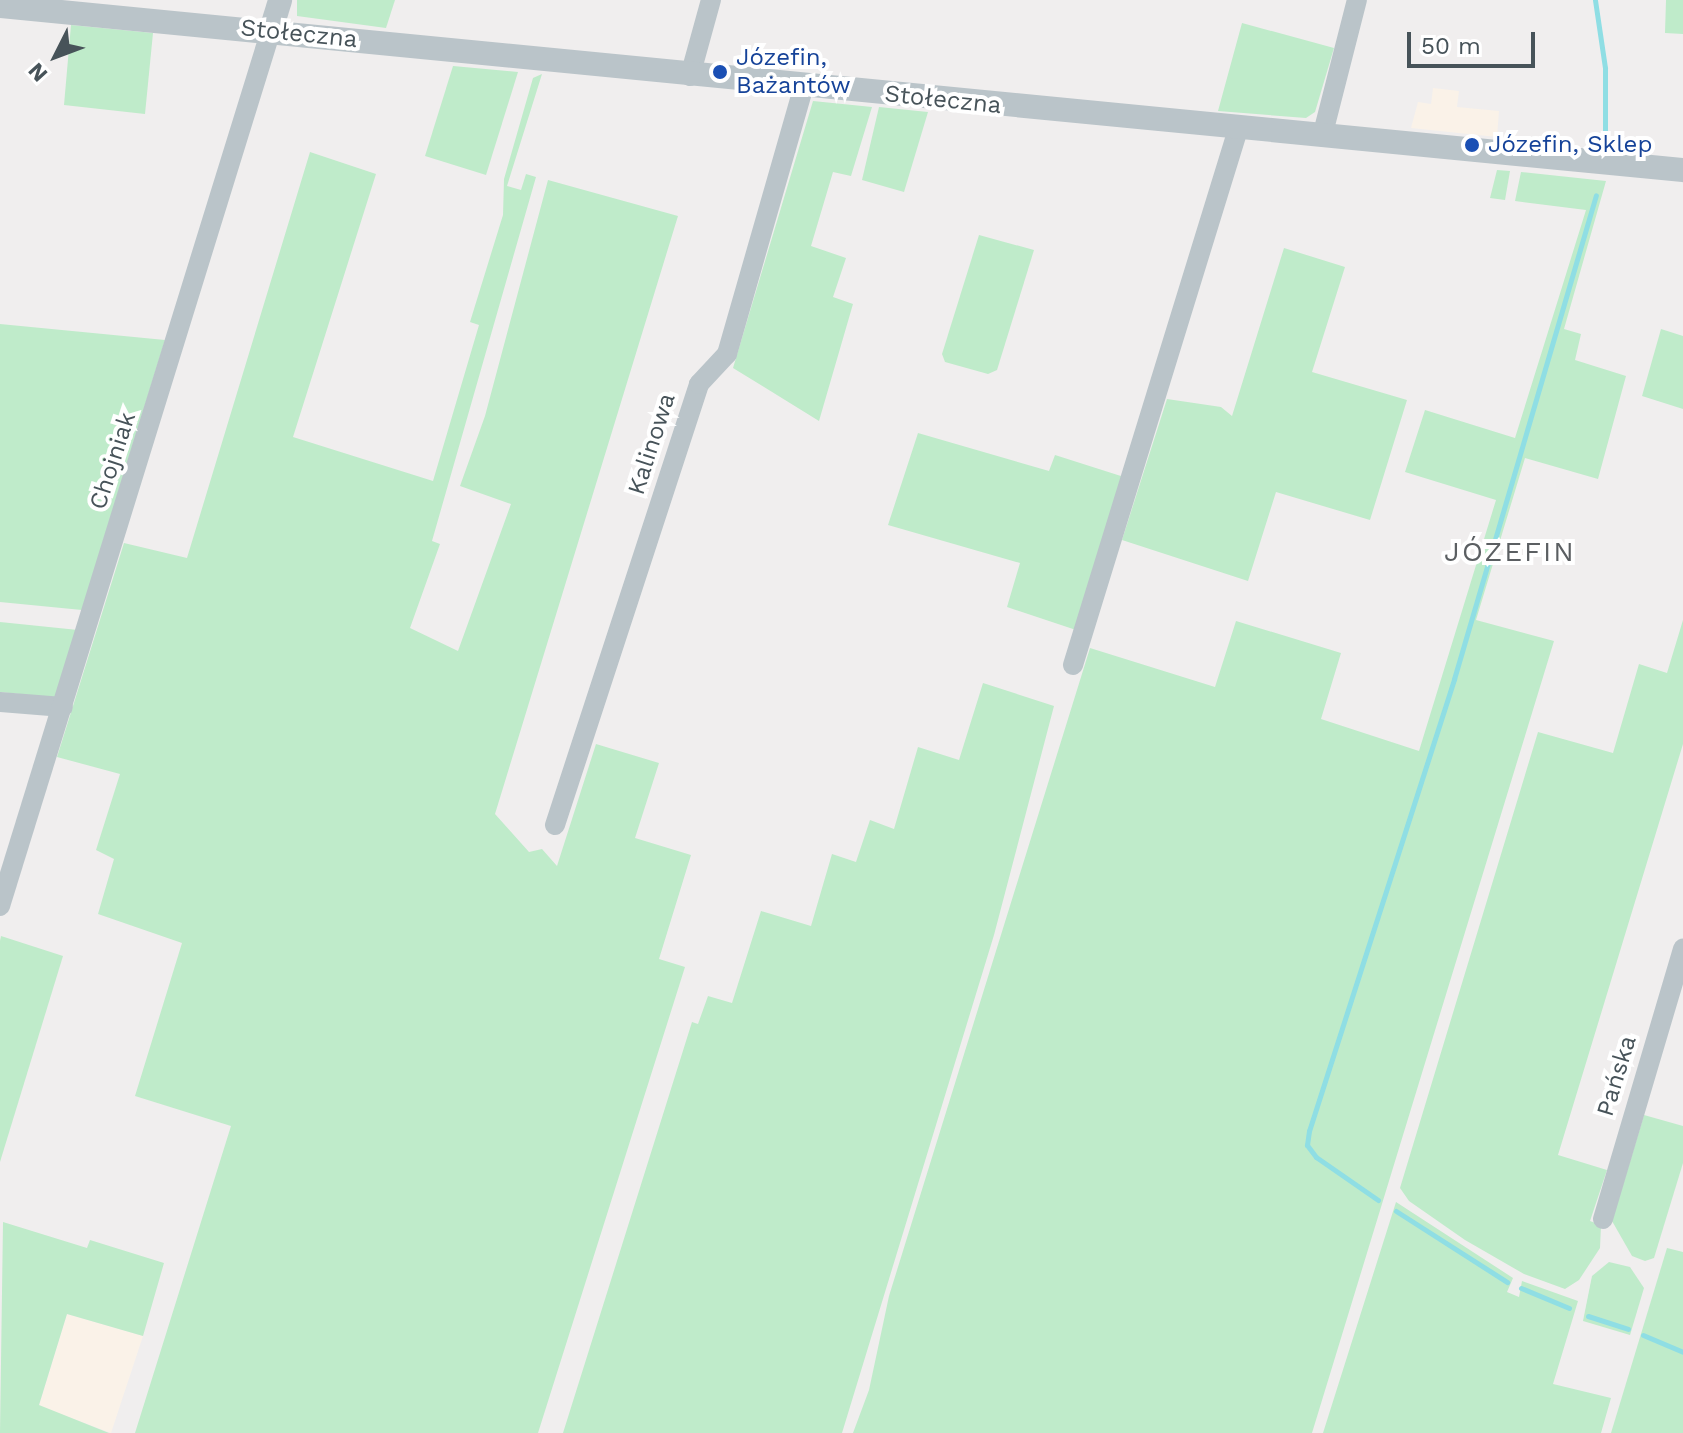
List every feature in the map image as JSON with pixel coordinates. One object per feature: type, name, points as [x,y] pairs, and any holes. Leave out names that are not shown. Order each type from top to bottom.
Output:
[{"type":"street","points":[[271,30],[280,0]]},
{"type":"street","points":[[690,76],[711,0]]},
{"type":"street","points":[[1323,133],[1357,0]]},
{"type":"street","name":"Stołeczna","points":[[0,6],[271,30],[690,76],[1323,133],[1492,155],[1683,170]]},
{"type":"street","name":"Chojniak","points":[[0,906],[271,30]]},
{"type":"street","name":"Kalinowa","points":[[555,825],[699,384],[727,354],[804,86]]},
{"type":"street","points":[[1073,665],[1239,126]]},
{"type":"street","points":[[0,702],[63,707]]},
{"type":"street","name":"Pańska","points":[[1603,1219],[1683,949]]},
{"type":"shaded area","points":[[1433,88],[1459,91],[1457,107],[1499,111],[1497,137],[1411,128],[1418,102],[1431,104]]},
{"type":"shaded area","points":[[67,1314],[143,1336],[111,1433],[39,1406]]},
{"type":"green space","points":[[297,0],[395,0],[386,28],[297,16]]},
{"type":"green space","points":[[1666,0],[1683,0],[1683,34],[1665,33]]},
{"type":"green space","points":[[1242,23],[1334,48],[1315,112],[1306,118],[1218,111]]},
{"type":"green space","points":[[71,25],[153,33],[145,114],[64,105]]},
{"type":"green space","points":[[453,66],[518,72],[486,175],[425,156]]},
{"type":"green space","points":[[542,74],[507,186],[521,190],[526,174],[536,177],[432,541],[440,544],[410,628],[458,651],[511,504],[460,486],[485,416],[548,180],[678,216],[495,814],[529,852],[542,849],[557,866],[596,744],[659,763],[635,838],[691,855],[659,959],[685,967],[538,1433],[135,1433],[231,1126],[135,1096],[182,943],[98,914],[114,859],[96,850],[120,774],[57,757],[124,543],[187,558],[310,152],[376,174],[293,437],[433,481],[479,325],[470,322],[503,215],[504,179],[533,78]]},
{"type":"green space","points":[[813,101],[872,107],[851,176],[833,172],[811,246],[846,258],[833,297],[853,304],[819,421],[733,368]]},
{"type":"green space","points":[[879,107],[928,112],[904,192],[862,180]]},
{"type":"green space","points":[[1497,170],[1510,171],[1505,200],[1490,198]]},
{"type":"green space","points":[[1521,172],[1606,181],[1564,329],[1581,334],[1575,360],[1626,376],[1598,479],[1525,458],[1476,620],[1554,641],[1312,1433],[853,1433],[869,1390],[889,1296],[1090,648],[1215,687],[1236,621],[1341,653],[1321,719],[1419,751],[1496,500],[1405,472],[1425,410],[1515,438],[1586,210],[1515,201]]},
{"type":"green space","points":[[979,235],[1034,250],[997,370],[988,374],[945,362],[942,354]]},
{"type":"green space","points":[[1284,248],[1345,267],[1312,372],[1407,400],[1370,520],[1276,492],[1248,581],[1122,540],[1167,399],[1221,407],[1232,416]]},
{"type":"green space","points":[[0,324],[165,340],[82,610],[0,602]]},
{"type":"green space","points":[[1661,329],[1683,336],[1683,409],[1642,396]]},
{"type":"green space","points":[[918,433],[1049,471],[1055,455],[1124,477],[1076,630],[1007,607],[1020,563],[888,525]]},
{"type":"green space","points":[[1683,620],[1683,744],[1558,1155],[1607,1170],[1590,1221],[1601,1225],[1600,1248],[1579,1280],[1565,1289],[1524,1274],[1465,1240],[1409,1201],[1400,1188],[1538,732],[1613,753],[1639,664],[1667,673]]},
{"type":"green space","points":[[0,622],[78,630],[59,698],[0,692]]},
{"type":"green space","points":[[983,683],[1054,706],[994,935],[842,1433],[563,1433],[692,1022],[698,1024],[708,996],[732,1003],[761,911],[811,926],[832,854],[856,862],[870,820],[894,829],[918,747],[959,760]]},
{"type":"green space","points":[[1,936],[63,956],[0,1162],[0,941]]},
{"type":"green space","points":[[1644,1115],[1683,1126],[1683,1163],[1654,1258],[1645,1261],[1632,1256],[1612,1221]]},
{"type":"green space","points":[[1396,1202],[1513,1278],[1507,1292],[1519,1297],[1522,1281],[1578,1301],[1553,1384],[1611,1398],[1601,1433],[1323,1433]]},
{"type":"green space","points":[[3,1222],[87,1248],[90,1240],[164,1263],[143,1336],[67,1314],[39,1405],[109,1433],[0,1433]]},
{"type":"green space","points":[[1667,1248],[1683,1252],[1683,1433],[1611,1433]]},
{"type":"green space","points":[[1609,1262],[1630,1267],[1644,1288],[1630,1335],[1583,1321],[1592,1276]]},
{"type":"waterway","points":[[1595,0],[1605,68],[1605,147]]},
{"type":"waterway","points":[[1378,1200],[1316,1157],[1307,1145],[1309,1131],[1454,679],[1596,195]]},
{"type":"waterway","points":[[1396,1211],[1507,1282]]},
{"type":"waterway","points":[[1521,1288],[1569,1308]]},
{"type":"waterway","points":[[1588,1316],[1628,1329]]},
{"type":"waterway","points":[[1643,1335],[1683,1352]]},
{"type":"place","name":"Józefin, Bażantów","points":[[720,72]]},
{"type":"place","name":"Józefin, Sklep","points":[[1472,145]]},
{"type":"district","name":"JÓZEFIN","points":[[1510,552]]}]
